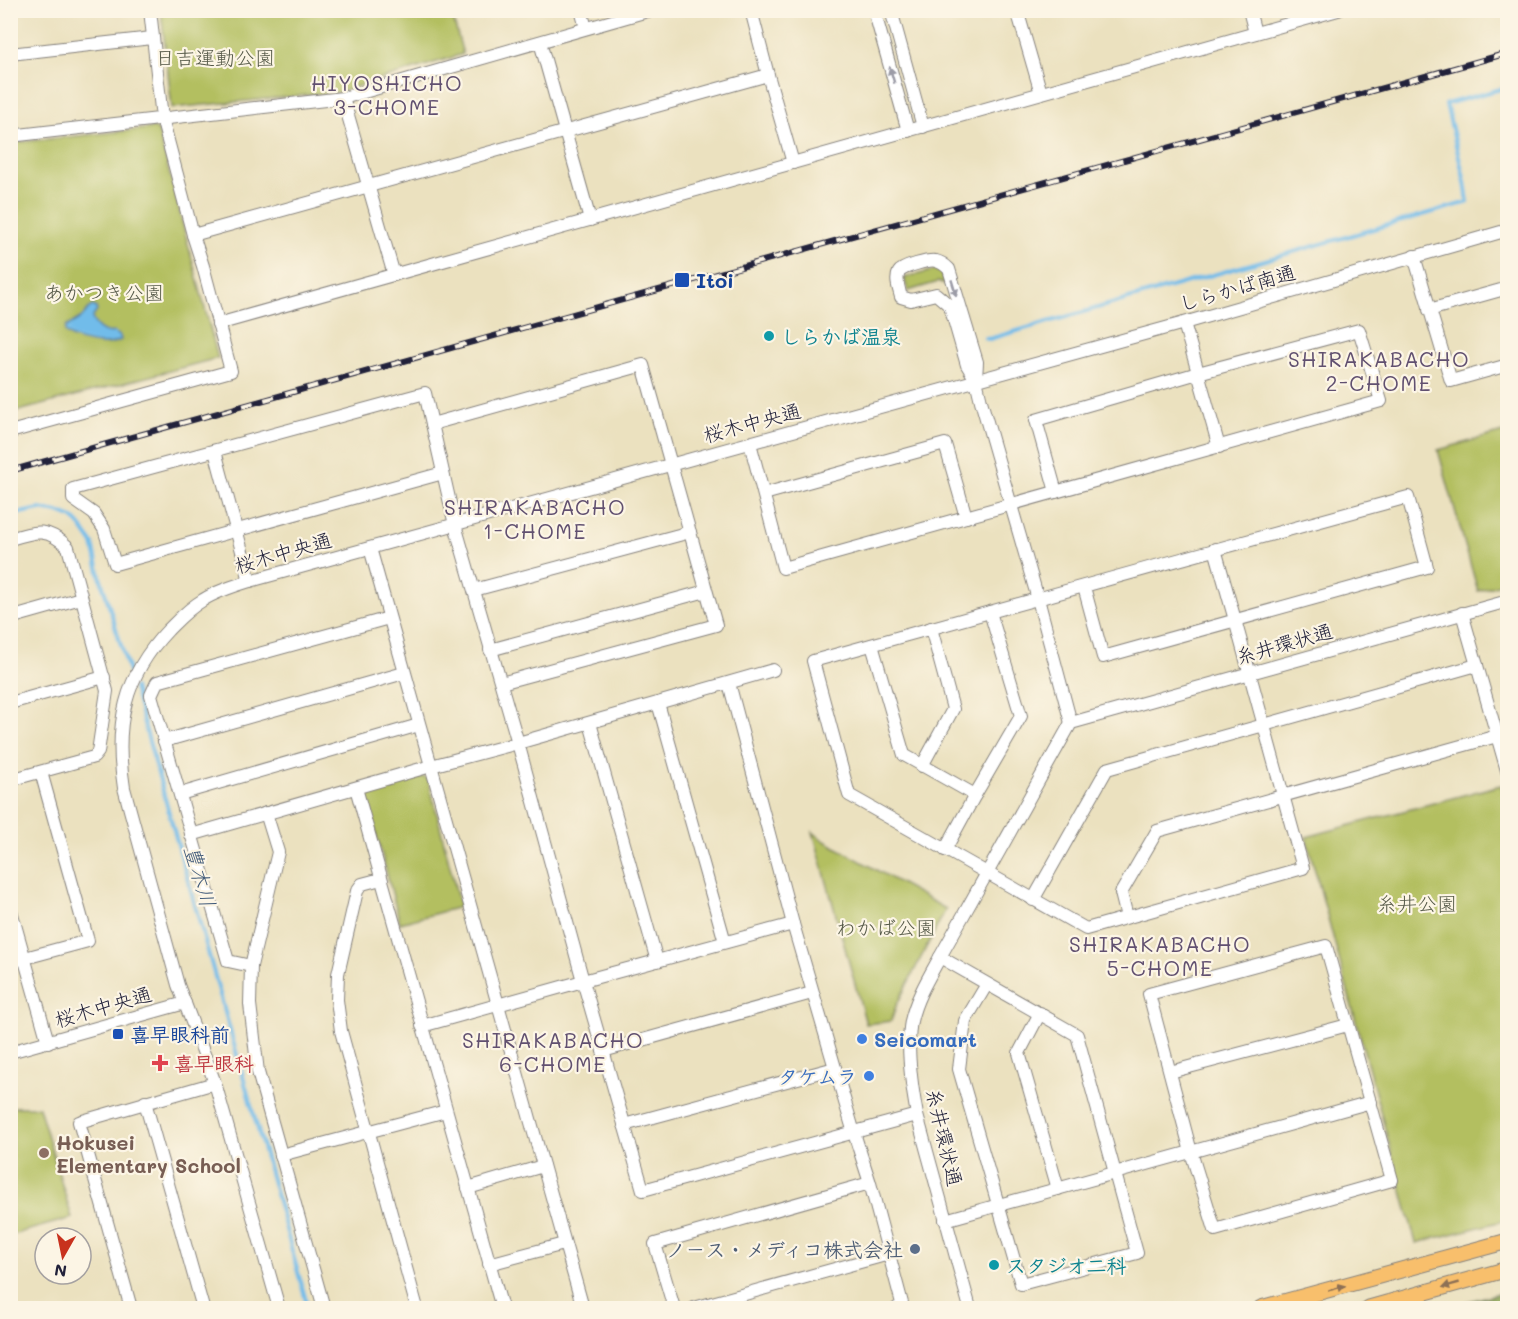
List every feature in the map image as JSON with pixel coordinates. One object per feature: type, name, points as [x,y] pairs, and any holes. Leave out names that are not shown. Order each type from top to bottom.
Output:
[{"type":"main road","points":[[1261,1308],[1508,1241]]},
{"type":"main road","points":[[1369,1308],[1508,1269]]},
{"type":"street","points":[[10,432],[231,370],[162,118],[150,10]]},
{"type":"street","points":[[581,10],[586,28]]},
{"type":"street","points":[[10,136],[343,98],[651,10]]},
{"type":"street","points":[[751,10],[794,163]]},
{"type":"street","points":[[874,10],[908,131]]},
{"type":"street","points":[[891,10],[923,127]]},
{"type":"street","points":[[1017,10],[1041,93]]},
{"type":"street","points":[[1249,10],[1255,33]]},
{"type":"street","points":[[218,324],[1338,10]]},
{"type":"street","points":[[10,54],[152,38]]},
{"type":"street","points":[[540,42],[590,220]]},
{"type":"street","points":[[193,235],[768,75]]},
{"type":"street","points":[[343,98],[394,275]]},
{"type":"street","name":"しらかば南通","points":[[976,380],[1508,230]]},
{"type":"street","points":[[1414,256],[1451,381],[1508,365]]},
{"type":"street","points":[[976,380],[977,362],[948,269],[942,263],[934,260],[902,268],[897,281],[901,297],[910,300],[936,294],[950,306],[967,365],[976,380],[1071,723]]},
{"type":"street","points":[[1429,310],[1508,288]]},
{"type":"street","points":[[1184,323],[1219,447]]},
{"type":"street","points":[[750,443],[783,568],[1219,447],[1380,401],[1359,330],[1036,420],[1056,492]]},
{"type":"street","points":[[432,424],[643,364],[716,624],[501,683]]},
{"type":"street","name":"桜木中央通","points":[[10,1052],[185,1004],[124,788],[120,766],[120,730],[127,694],[148,653],[183,614],[210,596],[250,581],[976,380]]},
{"type":"street","points":[[443,473],[115,564],[104,529],[94,514],[73,499],[73,489],[425,393],[455,525],[643,1190],[916,1115]]},
{"type":"street","points":[[764,494],[945,444],[966,517]]},
{"type":"street","points":[[215,451],[250,581]]},
{"type":"street","points":[[1084,586],[1103,657],[1235,621],[1427,567],[1408,496],[1215,549],[813,661],[849,795],[1086,929],[1303,868],[1264,725],[1249,673],[1235,621],[1215,549]]},
{"type":"street","points":[[10,539],[43,532],[57,537],[68,547],[107,691],[98,752],[94,757],[10,780]]},
{"type":"street","points":[[474,590],[690,532]]},
{"type":"street","points":[[370,548],[583,1308]]},
{"type":"street","points":[[490,650],[706,591]]},
{"type":"street","points":[[10,618],[81,598]]},
{"type":"street","name":"糸井環状通","points":[[970,1308],[916,1115],[909,1039],[912,1020],[920,996],[940,957],[1071,723],[1508,601]]},
{"type":"street","points":[[945,850],[1021,716],[990,612]]},
{"type":"street","points":[[1462,613],[1508,774]]},
{"type":"street","points":[[250,966],[228,961],[150,695],[158,682],[389,618]]},
{"type":"street","points":[[922,766],[953,709],[931,628]]},
{"type":"street","points":[[872,645],[904,755],[975,795]]},
{"type":"street","points":[[1033,900],[1107,769],[1477,665]]},
{"type":"street","points":[[191,835],[773,670]]},
{"type":"street","points":[[164,741],[404,673]]},
{"type":"street","points":[[10,703],[104,677]]},
{"type":"street","points":[[729,683],[812,993],[870,1183],[903,1307],[897,1308]]},
{"type":"street","points":[[658,703],[724,942]]},
{"type":"street","points":[[590,723],[657,961]]},
{"type":"street","points":[[180,794],[419,725]]},
{"type":"street","points":[[1127,917],[1121,893],[1157,831],[1497,736]]},
{"type":"street","points":[[10,962],[88,941],[41,772]]},
{"type":"street","points":[[356,788],[502,1308]]},
{"type":"street","points":[[266,813],[278,852],[250,966],[249,1004],[258,1072],[324,1308]]},
{"type":"street","points":[[381,879],[362,884],[357,891],[338,974],[337,1000],[341,1030],[417,1308]]},
{"type":"street","points":[[10,907],[48,1041]]},
{"type":"street","points":[[422,1026],[793,924]]},
{"type":"street","points":[[1326,946],[1392,1180],[1215,1230],[1170,1072],[1149,994],[1326,946]]},
{"type":"street","points":[[940,957],[1077,1035],[1137,1253],[1021,1284],[959,1070],[965,1021],[987,984]]},
{"type":"street","points":[[603,1051],[812,993]]},
{"type":"street","points":[[185,1004],[215,1083],[279,1308]]},
{"type":"street","points":[[1041,1014],[1019,1053],[1058,1189]]},
{"type":"street","points":[[1170,1072],[1348,1025]]},
{"type":"street","points":[[624,1125],[835,1068]]},
{"type":"street","points":[[131,1308],[79,1122],[215,1083]]},
{"type":"street","points":[[145,1102],[203,1308]]},
{"type":"street","points":[[945,1220],[1371,1102]]},
{"type":"street","points":[[282,1155],[446,1111]]},
{"type":"street","points":[[468,1188],[543,1166]]},
{"type":"street","points":[[674,1308],[655,1244],[870,1183]]},
{"type":"street","points":[[489,1264],[564,1244]]},
{"type":"street","points":[[694,1308],[889,1254]]},
{"type":"green space","name":"日吉運動公園","points":[[161,11],[451,11],[463,54],[340,92],[172,108]]},
{"type":"green space","name":"あかつき公園","points":[[153,128],[158,130],[218,358],[11,413],[11,143]]},
{"type":"green space","points":[[935,270],[941,274],[945,284],[938,282],[908,291],[904,278]]},
{"type":"green space","points":[[1507,431],[1507,582],[1478,591],[1438,450]]},
{"type":"green space","points":[[422,777],[428,778],[460,907],[400,923],[367,799],[370,793]]},
{"type":"green space","name":"糸井公園","points":[[1501,785],[1508,806],[1507,1220],[1416,1243],[1306,837]]},
{"type":"green space","name":"わかば公園","points":[[813,832],[823,840],[946,909],[896,1006],[891,1021],[866,1024]]},
{"type":"green space","points":[[11,1107],[39,1107],[72,1218],[43,1226],[33,1226],[33,1229],[11,1235]]},
{"type":"green space","points":[[1507,1291],[1507,1308],[1444,1308]]},
{"type":"water","points":[[92,306],[96,307],[97,311],[92,318],[95,324],[103,331],[114,332],[120,336],[121,340],[111,344],[97,344],[78,340],[65,332],[66,327],[82,317]]},
{"type":"waterway","points":[[985,338],[989,339],[1468,202],[1446,104],[1508,87]]},
{"type":"waterway","name":"豊木川","points":[[10,515],[40,509],[58,512],[73,518],[82,528],[93,544],[100,576],[131,678]]},
{"type":"waterway","name":"豊木川","points":[[134,688],[308,1308]]},
{"type":"railway","points":[[10,471],[1508,53]]},
{"type":"place","name":"Itoi","points":[[682,280]]},
{"type":"place","name":"しらかば温泉","points":[[769,336]]},
{"type":"place","name":"喜早眼科前","points":[[118,1034]]},
{"type":"place","name":"Seicomart","points":[[862,1039]]},
{"type":"place","name":"喜早眼科","points":[[160,1063]]},
{"type":"place","name":"タケムラ","points":[[869,1076]]},
{"type":"place","name":"Hokusei Elementary School","points":[[44,1153]]},
{"type":"place","name":"ノ－ス・メディコ株式会社","points":[[915,1249]]},
{"type":"place","name":"スタジオ二科","points":[[994,1265]]},
{"type":"district","name":"HIYOSHICHO 3-CHOME","points":[[387,94]]},
{"type":"district","name":"SHIRAKABACHO 2-CHOME","points":[[1379,370]]},
{"type":"district","name":"SHIRAKABACHO 1-CHOME","points":[[535,518]]},
{"type":"district","name":"SHIRAKABACHO 5-CHOME","points":[[1160,955]]},
{"type":"district","name":"SHIRAKABACHO 6-CHOME","points":[[553,1051]]}]
